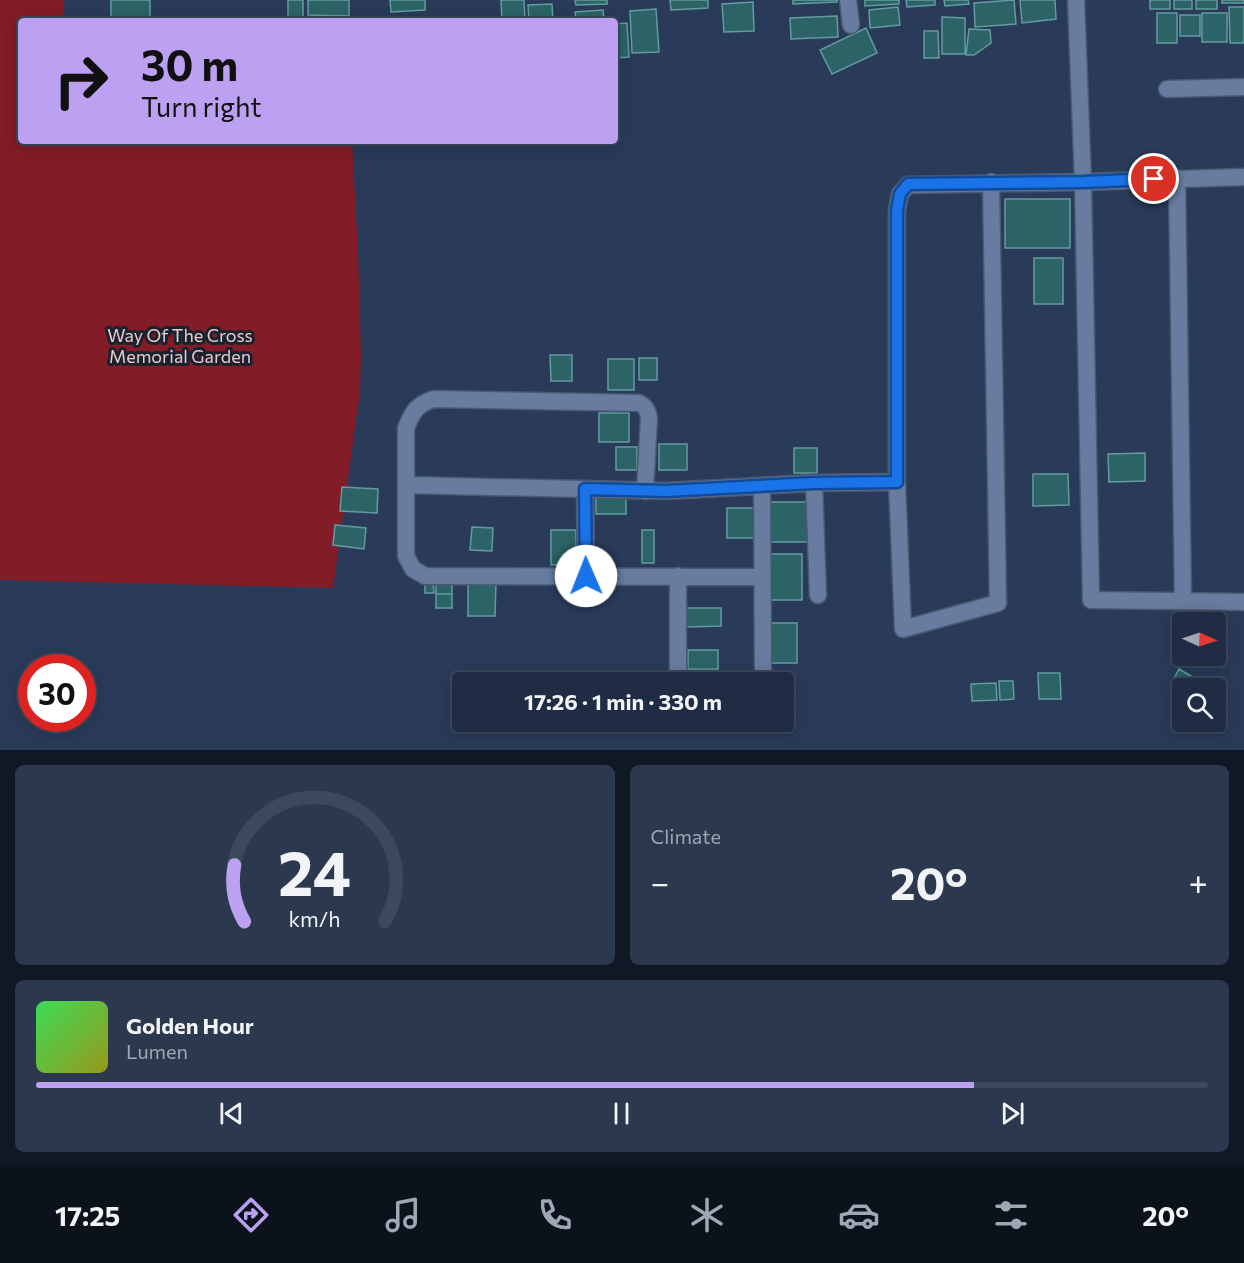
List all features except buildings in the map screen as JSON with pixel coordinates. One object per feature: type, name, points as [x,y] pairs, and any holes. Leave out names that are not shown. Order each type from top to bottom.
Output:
[{"type":"street","points":[[848,0],[851,25]]},
{"type":"street","points":[[1076,0],[1083,182],[1091,600],[1244,602]]},
{"type":"street","points":[[1167,89],[1244,87]]},
{"type":"street","points":[[991,182],[998,603],[903,628],[897,482],[897,210],[900,194],[908,184],[991,182],[1083,182],[1244,177]]},
{"type":"street","points":[[1177,178],[1183,601]]},
{"type":"street","points":[[645,491],[648,412],[639,403],[434,399],[422,403],[412,412],[406,428],[405,556],[413,569],[425,576],[762,577]]},
{"type":"street","points":[[406,485],[666,491],[814,483],[897,482]]},
{"type":"street","points":[[814,483],[818,595]]},
{"type":"street","points":[[762,486],[763,669]]},
{"type":"street","points":[[585,489],[586,576]]},
{"type":"street","points":[[678,576],[678,672]]},
{"type":"green space","name":"Way Of The Cross Memorial Garden","points":[[0,0],[64,0],[62,18],[18,18],[18,144],[352,144],[358,252],[360,391],[333,588],[0,580]]},
{"type":"route","points":[[586,576],[585,489],[666,491],[814,483],[897,482],[897,210],[900,194],[908,184],[1154,179]]}]
